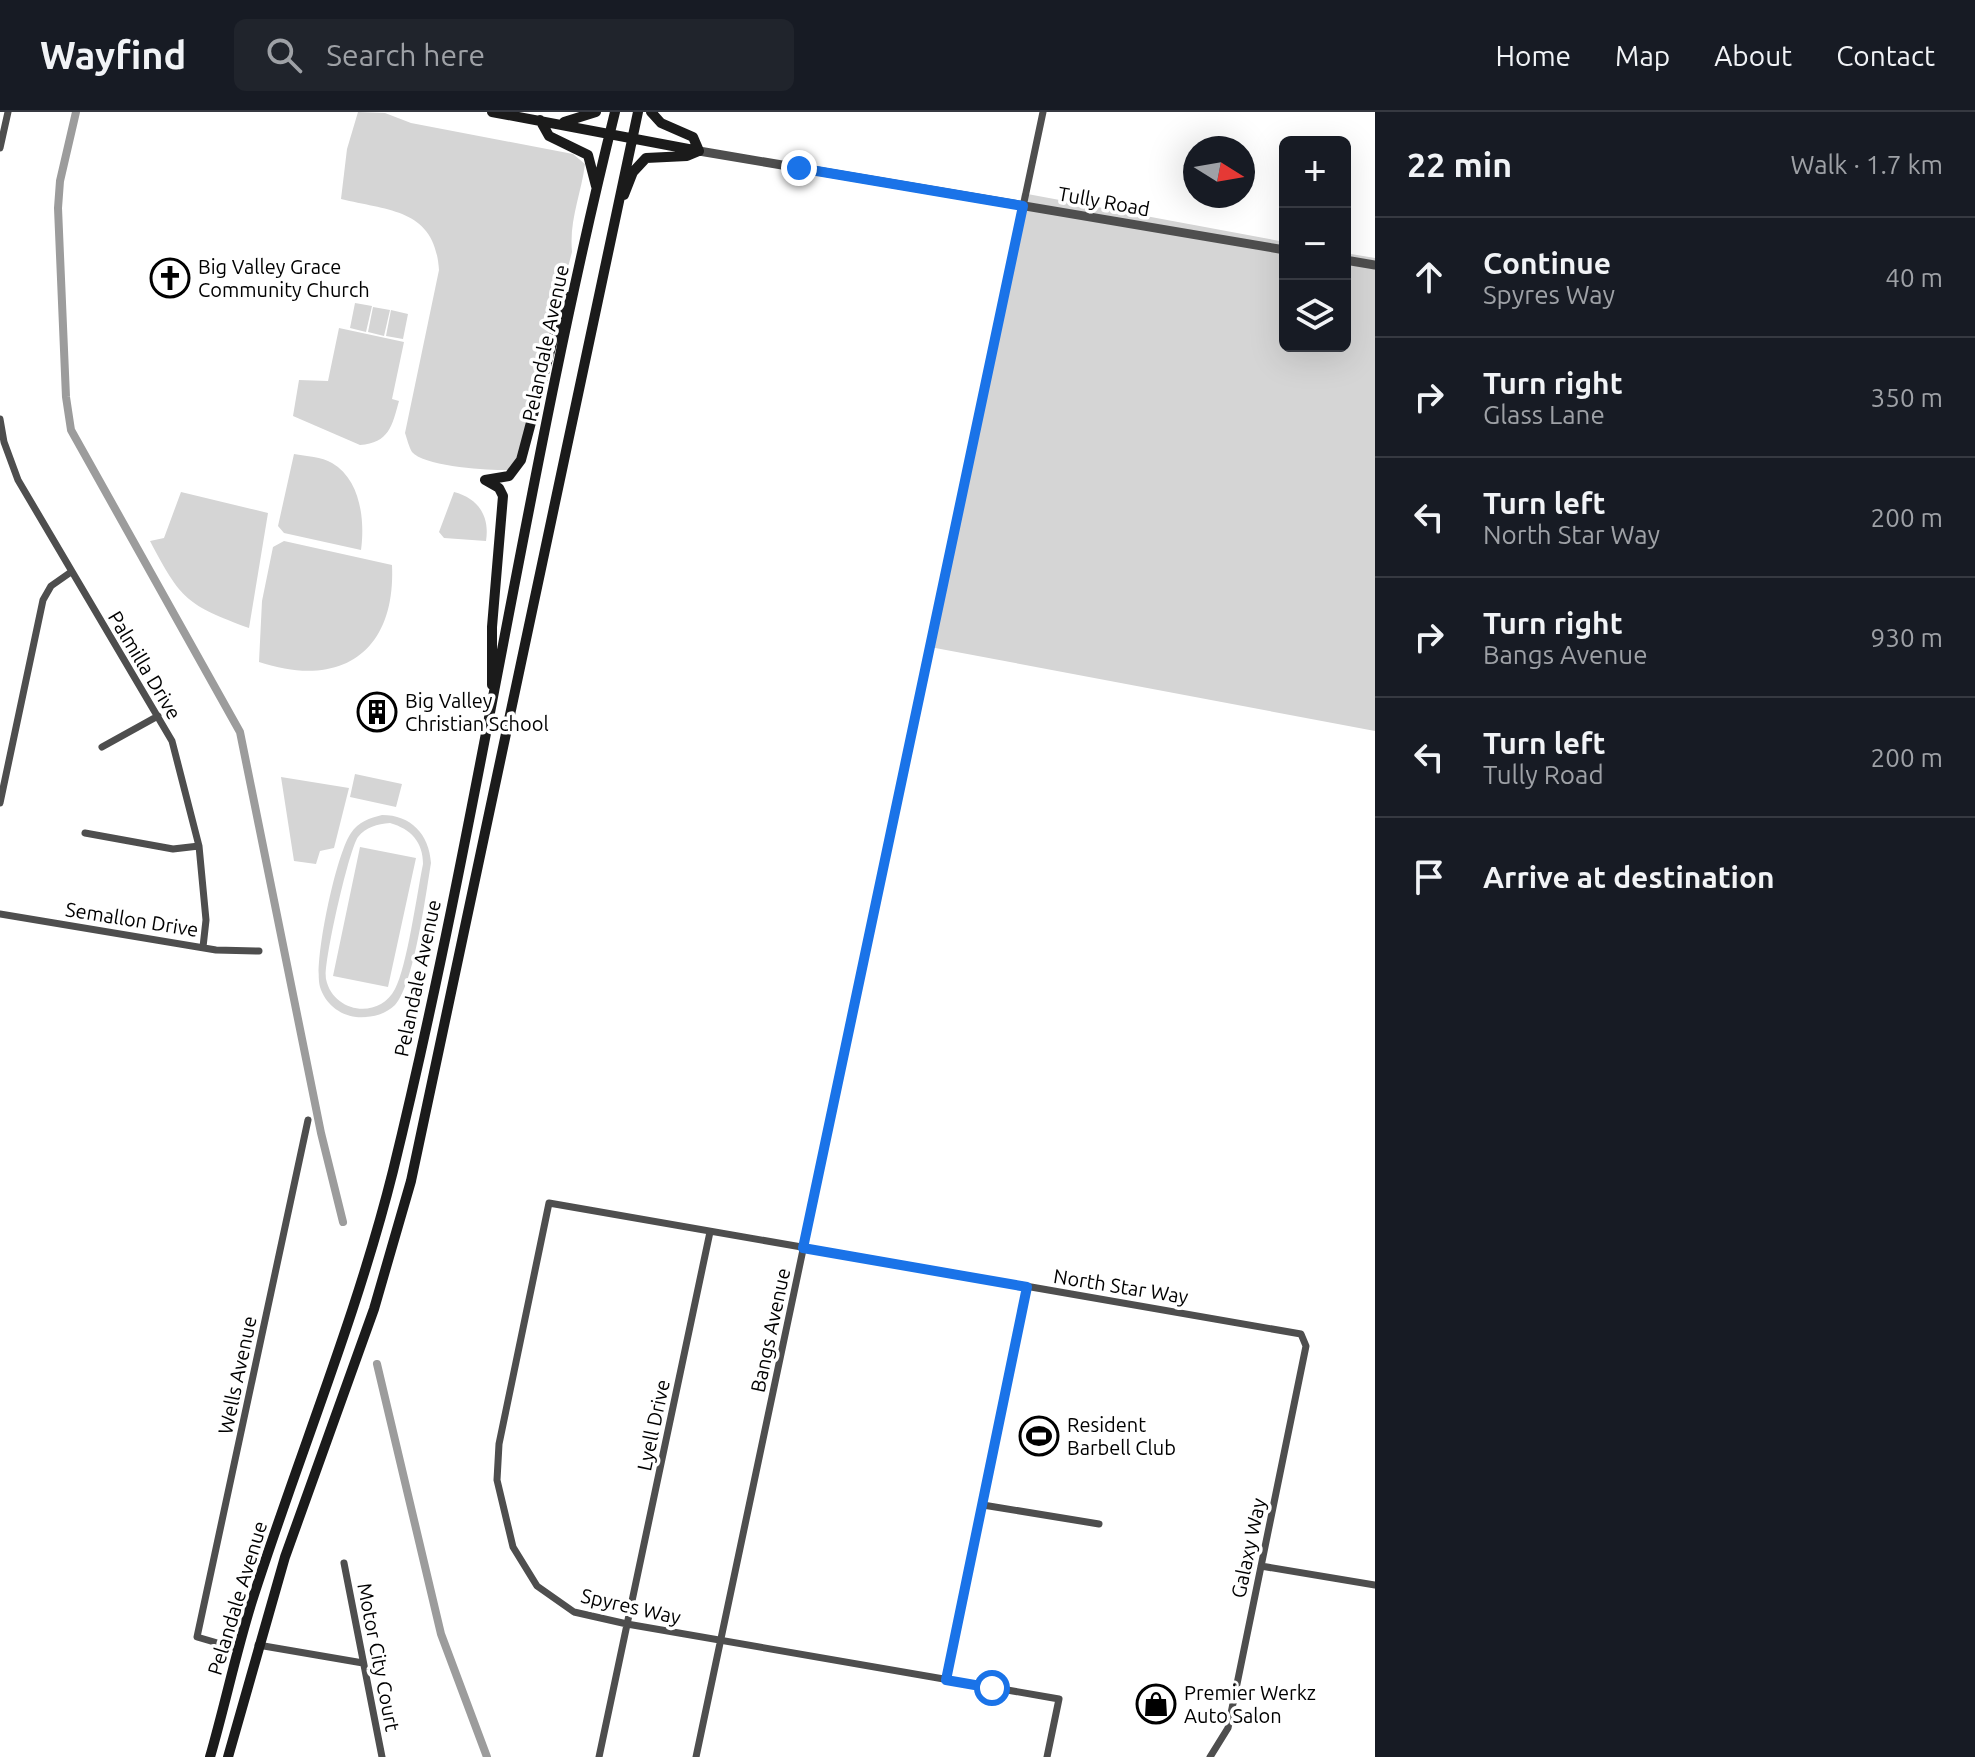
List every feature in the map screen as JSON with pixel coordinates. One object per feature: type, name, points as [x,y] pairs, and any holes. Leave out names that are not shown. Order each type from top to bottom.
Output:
[{"type":"main road","name":"Tully Road","points":[[492,112],[699,151]]},
{"type":"main road","points":[[540,120],[563,123],[596,112]]},
{"type":"main road","name":"Pelandale Avenue","points":[[210,1757],[238,1649],[357,1305],[409,1104],[578,270],[615,112]]},
{"type":"main road","name":"Pelandale Avenue","points":[[228,1757],[285,1557],[374,1309],[411,1181],[638,112]]},
{"type":"main road","points":[[651,112],[661,123],[693,137],[699,151]]},
{"type":"main road","points":[[540,120],[549,136],[588,155],[597,191]]},
{"type":"main road","name":"Pelandale Avenue","points":[[618,203],[633,172],[646,158],[687,156],[699,151]]},
{"type":"main road","points":[[493,698],[492,627],[503,496],[499,488],[485,480],[509,476],[521,460],[558,321],[578,270]]},
{"type":"street","points":[[0,148],[8,112]]},
{"type":"street","name":"Bangs Avenue","points":[[696,1757],[1043,112]]},
{"type":"street","name":"Tully Road","points":[[699,151],[1279,249]]},
{"type":"street","points":[[1351,261],[1375,265]]},
{"type":"street","name":"Palmilla Drive","points":[[0,419],[2,442],[18,480],[158,716],[177,755],[199,846],[206,920],[203,947]]},
{"type":"street","points":[[0,801],[43,600],[51,586],[71,572]]},
{"type":"street","points":[[102,747],[158,716]]},
{"type":"street","points":[[85,833],[173,849],[199,846]]},
{"type":"street","name":"Semallon Drive","points":[[0,914],[230,952],[259,951]]},
{"type":"street","name":"Wells Avenue","points":[[238,1649],[197,1637],[308,1120]]},
{"type":"street","name":"North Star Way","points":[[549,1203],[1296,1331],[1305,1340]]},
{"type":"street","name":"Spyres Way","points":[[549,1203],[499,1444],[497,1480],[513,1547],[537,1586],[574,1612],[627,1624],[1059,1699],[1047,1757]]},
{"type":"street","name":"Lyell Drive","points":[[599,1757],[710,1232]]},
{"type":"street","points":[[946,1680],[1027,1287]]},
{"type":"street","name":"Galaxy Way","points":[[1210,1757],[1226,1735],[1305,1340]]},
{"type":"street","points":[[983,1505],[1099,1524]]},
{"type":"street","name":"Motor City Court","points":[[344,1563],[382,1757]]},
{"type":"street","points":[[1261,1566],[1375,1585]]},
{"type":"street","points":[[258,1645],[363,1663]]},
{"type":"shaded area","points":[[358,112],[385,113],[411,123],[573,154],[585,164],[574,218],[572,252],[519,456],[508,470],[442,464],[419,457],[410,448],[405,433],[439,270],[436,250],[429,235],[407,216],[341,199],[347,149]]},
{"type":"shaded area","points":[[1022,193],[1279,241],[1279,352],[1351,352],[1351,254],[1375,258],[1375,731],[930,647]]},
{"type":"shaded area","points":[[355,303],[372,306],[366,332],[350,328]]},
{"type":"shaded area","points":[[373,307],[390,310],[384,336],[368,332]]},
{"type":"shaded area","points":[[391,310],[408,314],[403,339],[386,336]]},
{"type":"shaded area","points":[[339,328],[404,342],[392,399],[399,401],[394,418],[388,432],[370,444],[360,445],[293,416],[299,380],[328,381]]},
{"type":"shaded area","points":[[294,454],[328,461],[342,470],[349,480],[359,502],[361,550],[284,533],[278,526]]},
{"type":"shaded area","points":[[181,492],[268,513],[249,628],[212,613],[188,598],[170,576],[150,541],[164,538]]},
{"type":"shaded area","points":[[454,492],[470,499],[480,509],[486,524],[486,541],[444,538],[439,532]]},
{"type":"shaded area","points":[[284,541],[392,565],[391,596],[384,621],[373,641],[357,657],[338,666],[315,671],[259,662],[262,601],[273,547]]},
{"type":"shaded area","points":[[355,774],[402,784],[396,807],[350,797]]},
{"type":"shaded area","points":[[281,777],[349,788],[334,848],[320,851],[316,864],[294,861]]},
{"type":"shaded area","points":[[382,815],[402,818],[417,828],[427,843],[431,863],[418,938],[402,994],[387,1011],[356,1017],[338,1011],[325,998],[320,987],[320,956],[333,885],[345,845],[357,826]],"holes":[[[390,823],[410,833],[418,843],[423,864],[408,947],[399,979],[388,999],[368,1008],[357,1008],[337,999],[330,990],[326,979],[328,952],[358,837],[376,825]]]},
{"type":"shaded area","points":[[360,847],[416,858],[388,987],[333,976]]},
{"type":"waterway","points":[[76,112],[60,181],[58,208],[66,397],[71,430],[240,732],[321,1133],[343,1222]]},
{"type":"waterway","points":[[377,1364],[441,1634],[487,1757]]},
{"type":"place","name":"Big Valley Grace Community Church","points":[[170,278]]},
{"type":"place","name":"Big Valley Christian School","points":[[377,712]]},
{"type":"place","name":"Resident Barbell Club","points":[[1039,1436]]},
{"type":"place","name":"Premier Werkz Auto Salon","points":[[1156,1704]]},
{"type":"route","points":[[799,168],[1023,206],[803,1248],[1027,1287],[946,1680],[992,1688]]}]
